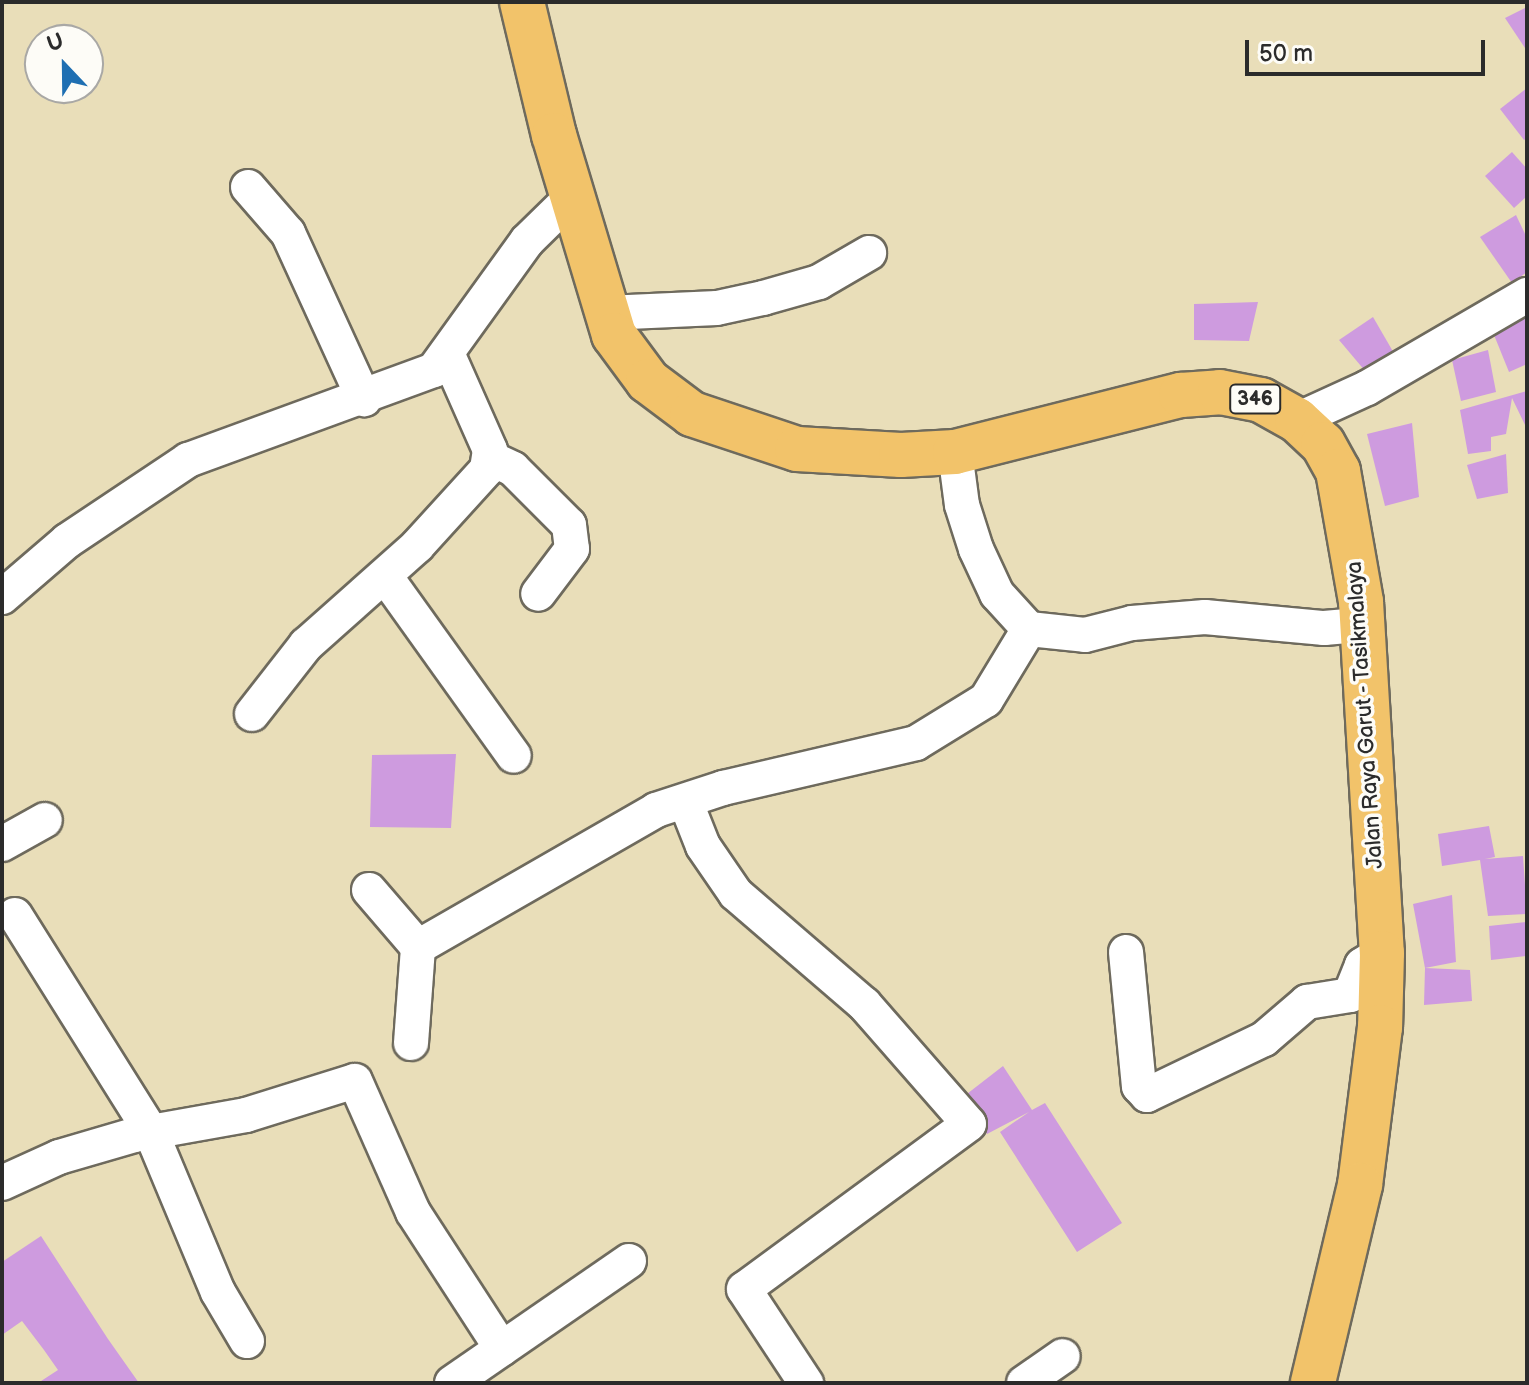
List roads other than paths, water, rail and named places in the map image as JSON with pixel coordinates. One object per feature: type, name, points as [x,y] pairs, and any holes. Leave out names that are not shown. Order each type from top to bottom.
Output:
[{"type":"main road","name":"Jalan Raya Garut - Tasikmalaya","points":[[522,2],[572,197],[606,313],[629,361],[648,381],[715,425],[797,449],[852,455],[955,452],[1181,395],[1220,392],[1261,400],[1297,420],[1323,444],[1338,471],[1361,602],[1359,625],[1382,953],[1367,1145],[1313,1383]]},
{"type":"street","points":[[248,187],[288,233],[364,399]]},
{"type":"street","points":[[2,597],[67,541],[188,460],[415,381],[434,370],[527,241],[572,197]]},
{"type":"street","points":[[606,313],[717,308],[763,298],[819,282],[869,253]]},
{"type":"street","points":[[1297,420],[1367,388],[1527,295]]},
{"type":"street","points":[[447,353],[492,459],[524,478],[569,525],[572,549],[538,594]]},
{"type":"street","points":[[955,452],[962,505],[976,549],[997,594],[1029,629],[1085,635],[1132,623],[1205,617],[1324,628],[1359,625]]},
{"type":"street","points":[[252,714],[306,645],[385,576],[470,491],[492,459]]},
{"type":"street","points":[[385,576],[514,756]]},
{"type":"street","points":[[418,947],[656,810],[686,803],[723,788],[916,743],[986,700],[1029,629]]},
{"type":"street","points":[[686,803],[703,846],[736,894],[864,1004],[969,1124],[744,1289],[806,1383]]},
{"type":"street","points":[[2,844],[45,820]]},
{"type":"street","points":[[369,890],[418,947],[411,1043]]},
{"type":"street","points":[[15,915],[151,1132],[218,1292],[247,1341]]},
{"type":"street","points":[[1126,952],[1137,1072],[1141,1090],[1147,1095],[1264,1039],[1307,1002],[1350,995],[1362,965],[1382,953]]},
{"type":"street","points":[[2,1183],[59,1157],[151,1132],[246,1115],[355,1081],[413,1212],[502,1349]]},
{"type":"street","points":[[452,1383],[629,1261]]},
{"type":"street","points":[[1024,1383],[1063,1356]]}]
